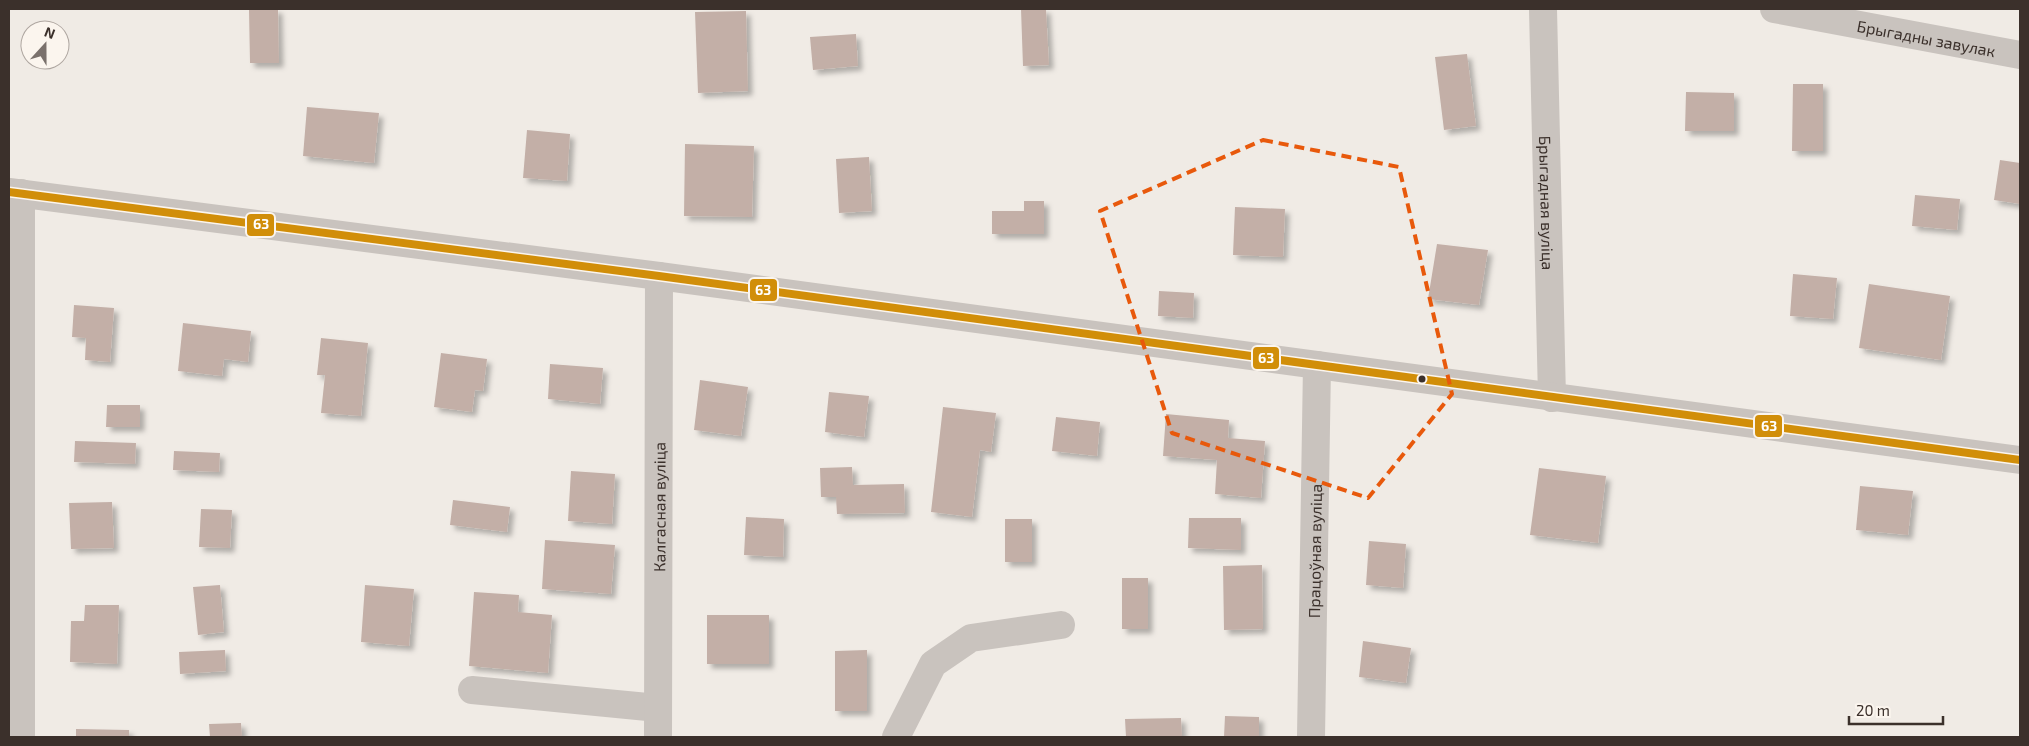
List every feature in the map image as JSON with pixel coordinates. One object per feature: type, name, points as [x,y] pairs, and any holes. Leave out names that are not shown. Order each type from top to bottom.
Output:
[{"type":"street","name":"Брыгадная вуліца","points":[[1543,9],[1552,398]]},
{"type":"street","name":"Брыгадны завулак","points":[[1774,9],[2020,55]]},
{"type":"street","points":[[21,737],[15,193],[659,276],[2020,460]]},
{"type":"street","name":"Калгасная вуліца","points":[[658,737],[659,276]]},
{"type":"street","name":"Працоўная вуліца","points":[[1310,737],[1317,365]]},
{"type":"street","points":[[896,737],[933,664],[972,638],[1060,625]]},
{"type":"street","points":[[472,690],[658,708]]},
{"type":"highlighted area","points":[[1263,140],[1399,167],[1452,394],[1368,498],[1172,433],[1100,211]]},
{"type":"building","points":[[249,9],[278,9],[279,63],[250,63]]},
{"type":"building","points":[[1021,9],[1046,9],[1049,65],[1023,66]]},
{"type":"building","points":[[746,11],[748,91],[698,93],[695,12]]},
{"type":"building","points":[[856,34],[858,66],[813,70],[810,37]]},
{"type":"building","points":[[1467,54],[1476,126],[1444,130],[1435,57]]},
{"type":"building","points":[[1793,84],[1823,84],[1823,151],[1792,151]]},
{"type":"building","points":[[1686,92],[1734,93],[1734,131],[1685,131]]},
{"type":"building","points":[[307,107],[379,113],[374,163],[303,156]]},
{"type":"building","points":[[527,130],[570,134],[567,181],[523,178]]},
{"type":"building","points":[[685,144],[754,146],[752,217],[684,216]]},
{"type":"building","points":[[869,157],[872,211],[839,213],[836,159]]},
{"type":"building","points":[[2000,160],[2020,163],[2020,204],[1994,200]]},
{"type":"building","points":[[1915,195],[1960,199],[1957,230],[1912,226]]},
{"type":"building","points":[[1024,201],[1044,201],[1044,234],[992,234],[992,211],[1024,211]]},
{"type":"building","points":[[1235,207],[1285,209],[1283,257],[1233,255]]},
{"type":"building","points":[[1437,244],[1488,250],[1479,305],[1428,299]]},
{"type":"building","points":[[1793,274],[1837,278],[1833,319],[1790,316]]},
{"type":"building","points":[[1869,284],[1950,296],[1941,360],[1859,348]]},
{"type":"building","points":[[1159,291],[1194,293],[1193,318],[1158,316]]},
{"type":"building","points":[[74,305],[114,308],[110,362],[85,360],[86,338],[72,337]]},
{"type":"building","points":[[183,323],[251,331],[248,362],[224,359],[222,376],[178,371]]},
{"type":"building","points":[[321,338],[368,343],[361,416],[321,413],[325,375],[317,375]]},
{"type":"building","points":[[441,353],[487,359],[483,391],[475,390],[472,412],[434,407]]},
{"type":"building","points":[[550,364],[603,368],[600,404],[548,399]]},
{"type":"building","points":[[700,380],[748,387],[741,436],[694,430]]},
{"type":"building","points":[[829,392],[869,396],[864,437],[825,432]]},
{"type":"building","points":[[107,405],[140,405],[140,427],[106,427]]},
{"type":"building","points":[[943,407],[996,413],[991,452],[980,450],[972,517],[931,512]]},
{"type":"building","points":[[1166,414],[1229,420],[1228,438],[1265,441],[1261,498],[1215,494],[1217,460],[1163,456]]},
{"type":"building","points":[[1056,417],[1100,422],[1097,456],[1052,451]]},
{"type":"building","points":[[75,441],[136,443],[135,464],[74,462]]},
{"type":"building","points":[[174,451],[220,453],[219,472],[173,470]]},
{"type":"building","points":[[852,467],[853,485],[904,484],[905,513],[837,514],[836,497],[821,497],[820,468]]},
{"type":"building","points":[[1539,468],[1606,476],[1598,543],[1530,535]]},
{"type":"building","points":[[571,471],[615,474],[612,524],[568,521]]},
{"type":"building","points":[[1860,486],[1913,491],[1908,535],[1856,530]]},
{"type":"building","points":[[453,500],[510,507],[507,532],[450,525]]},
{"type":"building","points":[[112,502],[114,548],[71,549],[69,503]]},
{"type":"building","points":[[201,509],[232,510],[230,548],[199,547]]},
{"type":"building","points":[[746,517],[784,519],[783,557],[744,555]]},
{"type":"building","points":[[1189,518],[1241,518],[1241,550],[1188,548]]},
{"type":"building","points":[[1005,519],[1032,519],[1032,562],[1005,562]]},
{"type":"building","points":[[545,540],[615,545],[611,594],[542,589]]},
{"type":"building","points":[[1369,541],[1406,544],[1403,588],[1366,585]]},
{"type":"building","points":[[1262,565],[1263,629],[1224,630],[1223,566]]},
{"type":"building","points":[[1122,578],[1148,578],[1148,629],[1122,629]]},
{"type":"building","points":[[220,585],[224,632],[198,635],[193,587]]},
{"type":"building","points":[[365,585],[414,589],[409,646],[361,642]]},
{"type":"building","points":[[474,592],[519,595],[518,612],[552,615],[548,673],[469,666]]},
{"type":"building","points":[[85,605],[119,605],[117,664],[70,662],[71,621],[84,621]]},
{"type":"building","points":[[707,615],[769,615],[769,664],[707,664]]},
{"type":"building","points":[[1363,641],[1411,648],[1406,683],[1359,677]]},
{"type":"building","points":[[225,650],[226,671],[180,674],[179,652]]},
{"type":"building","points":[[867,650],[867,711],[835,711],[835,651]]},
{"type":"building","points":[[1225,716],[1259,717],[1259,737],[1224,737]]},
{"type":"building","points":[[1181,718],[1182,737],[1126,737],[1125,719]]},
{"type":"building","points":[[241,723],[242,737],[210,737],[209,724]]},
{"type":"building","points":[[76,729],[129,730],[129,737],[76,737]]},
{"type":"transit line","name":"63","points":[[9,192],[659,276],[2020,460]]}]
